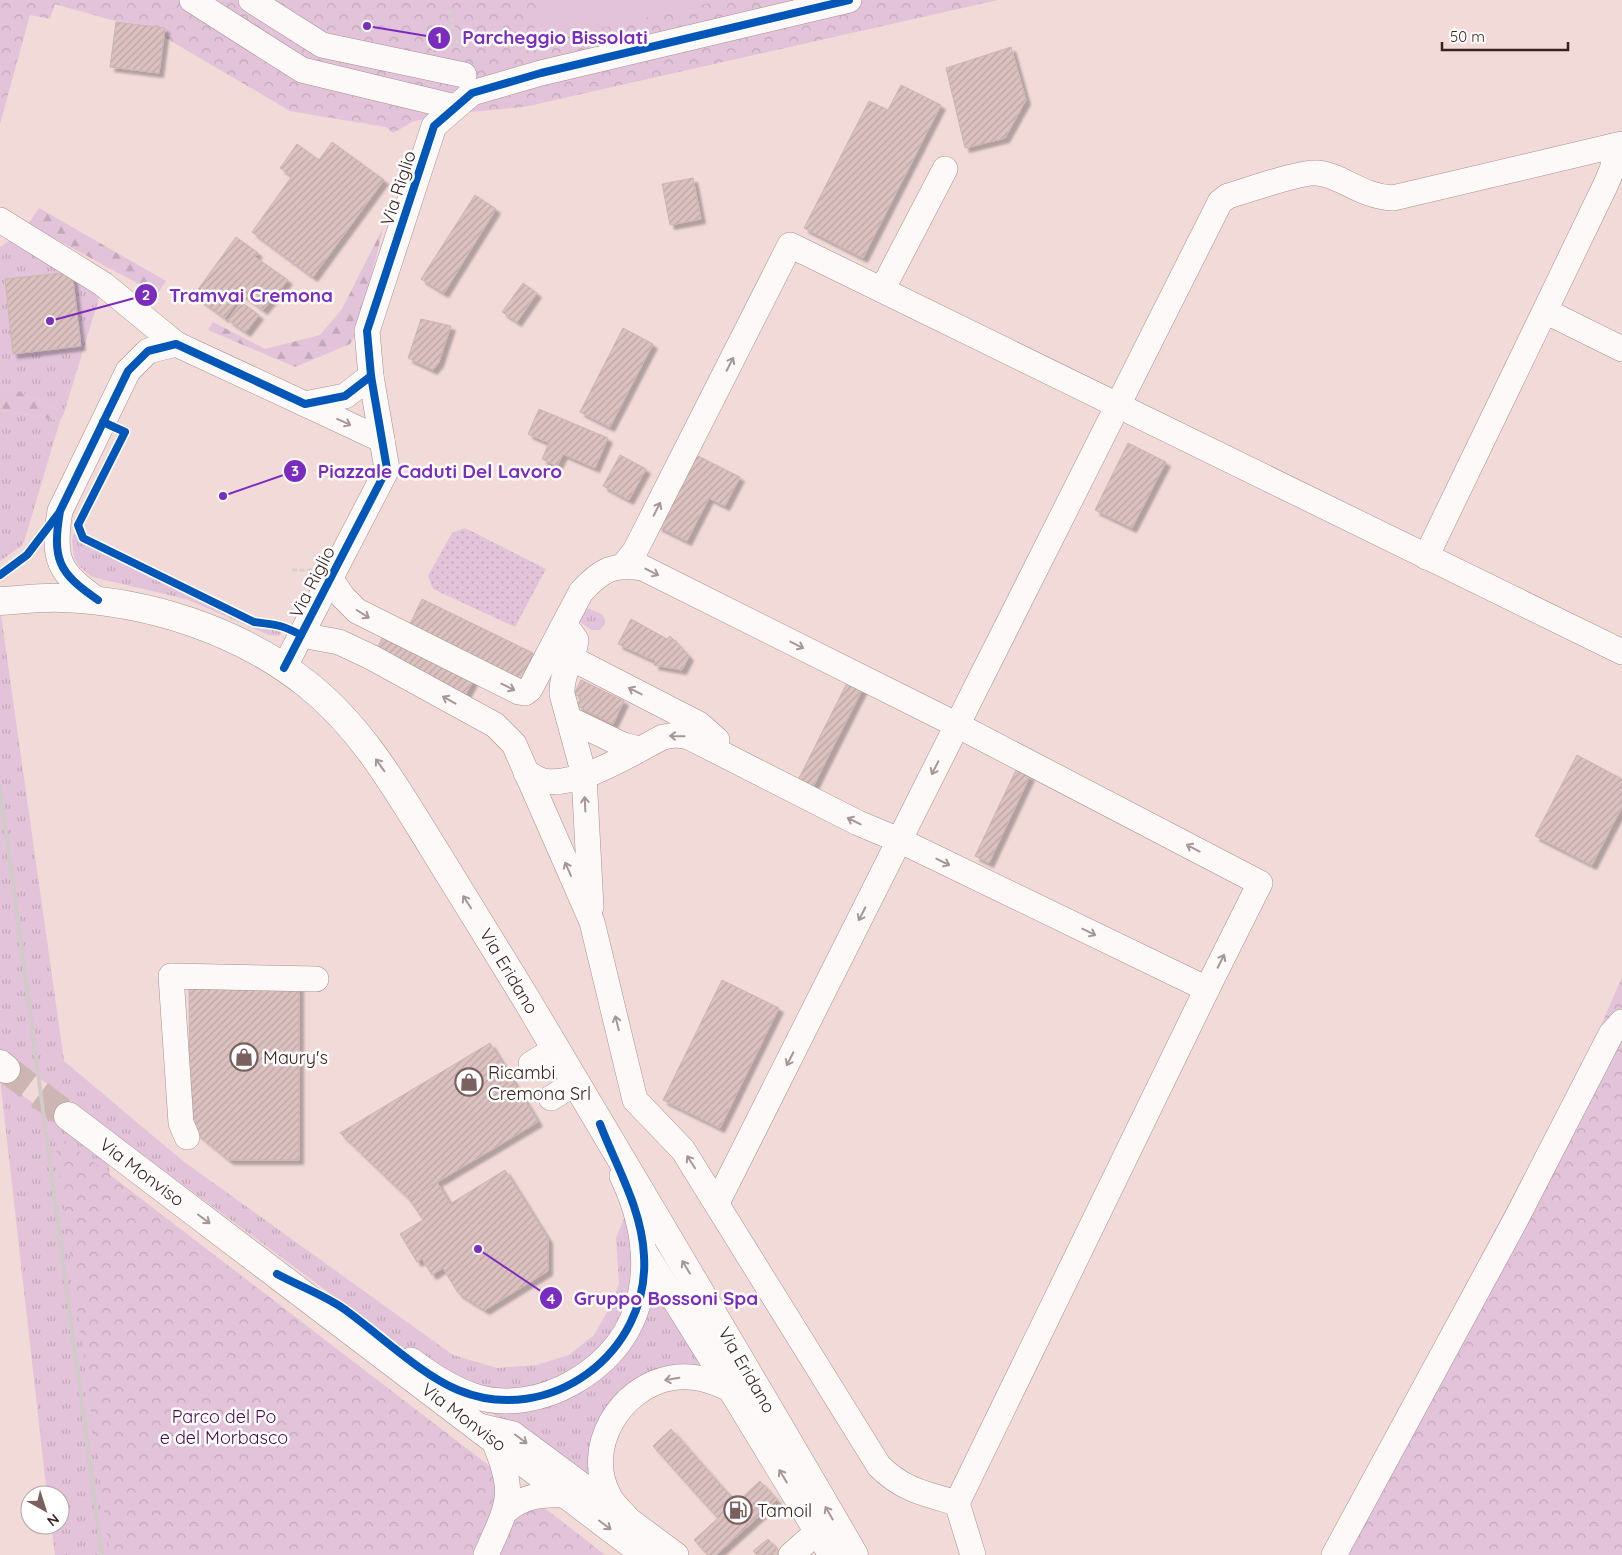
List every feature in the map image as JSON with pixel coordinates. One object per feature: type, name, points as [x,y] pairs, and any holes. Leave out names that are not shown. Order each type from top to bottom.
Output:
[{"type":"main road","name":"Via Eridano","points":[[0,601],[58,597],[98,600],[144,608],[208,628],[284,668],[309,686],[364,742],[402,797],[496,950],[746,1368],[854,1555]]},
{"type":"main road","name":"Via Monviso","points":[[68,1116],[646,1555]]},
{"type":"street","points":[[192,0],[302,70],[455,107]]},
{"type":"street","points":[[251,0],[322,45],[465,66]]},
{"type":"street","name":"Via Riglio","points":[[284,668],[387,469],[371,376],[368,331],[434,126],[472,93],[541,73],[849,0]]},
{"type":"street","points":[[718,1203],[899,840],[1224,199],[1317,172],[1371,196],[1392,198],[1618,145],[1614,167],[1426,556]]},
{"type":"street","points":[[882,290],[945,169]]},
{"type":"street","points":[[0,220],[104,284],[176,344],[382,440]]},
{"type":"street","points":[[623,566],[635,551],[790,244],[1622,652]]},
{"type":"street","points":[[1545,311],[1622,349]]},
{"type":"street","points":[[98,600],[75,584],[63,569],[57,551],[56,535],[60,511],[128,371],[148,351],[176,344]]},
{"type":"street","points":[[305,404],[345,396],[371,376]]},
{"type":"street","points":[[330,578],[357,611],[519,692],[525,693],[530,689],[581,592],[593,579],[607,569],[623,566],[643,568],[957,725],[1260,883],[957,1502],[973,1555]]},
{"type":"street","points":[[562,628],[571,632],[576,640],[575,649],[561,681],[562,694],[584,775],[592,922]]},
{"type":"street","points":[[301,635],[331,640],[363,654],[495,725],[514,744],[592,922],[635,1100],[684,1150],[879,1466],[892,1480],[906,1488],[957,1502]]},
{"type":"street","points":[[570,658],[699,724],[746,767]]},
{"type":"street","points":[[569,719],[623,746],[639,749]]},
{"type":"street","points":[[526,772],[543,780],[560,781],[584,775],[663,737],[676,735],[689,737],[858,823],[899,840],[1207,989]]},
{"type":"street","points":[[496,950],[495,962],[508,997]]},
{"type":"street","points":[[188,1137],[181,1123],[171,976],[316,979]]},
{"type":"street","points":[[1334,1555],[1515,1221],[1611,1034],[1622,1022]]},
{"type":"street","points":[[277,1274],[342,1308],[438,1380],[458,1390],[479,1397],[508,1400],[536,1398],[563,1388],[588,1374],[609,1355],[623,1337],[640,1300],[644,1274],[643,1249],[635,1210],[600,1124]]},
{"type":"street","points":[[643,1249],[831,1555]]},
{"type":"street","points":[[628,1519],[609,1496],[601,1475],[602,1442],[620,1408],[652,1384],[670,1378],[692,1376],[708,1379],[730,1388]]},
{"type":"street","points":[[484,1432],[508,1479],[506,1511],[486,1555]]},
{"type":"street","points":[[484,1432],[513,1434],[676,1555]]},
{"type":"street","points":[[506,1511],[516,1502],[528,1498],[545,1494],[567,1495]]},
{"type":"street","points":[[791,1555],[817,1532]]},
{"type":"path","points":[[449,10],[465,66]]},
{"type":"green space","points":[[0,0],[998,0],[524,107],[460,113],[414,121],[393,133],[386,127],[290,111],[164,37],[165,28],[115,21],[55,4],[50,19],[30,15],[0,124]]},
{"type":"green space","points":[[538,0],[723,0],[532,44]]},
{"type":"green space","points":[[39,208],[166,281],[157,294],[28,224]]},
{"type":"green space","points":[[383,228],[359,328],[350,344],[295,367],[208,330],[213,322],[265,349],[320,335],[342,309]]},
{"type":"green space","points":[[12,239],[102,288],[64,413],[0,382],[0,247]]},
{"type":"green space","points":[[0,382],[64,413],[60,421],[0,409]]},
{"type":"green space","points":[[0,409],[60,421],[24,542],[0,561]]},
{"type":"green space","points":[[465,528],[546,569],[515,627],[433,589],[428,576],[452,533]]},
{"type":"green space","points":[[74,533],[80,540],[253,625],[268,625],[282,632],[279,636],[269,635],[186,599],[92,577],[79,566],[74,557],[72,540]]},
{"type":"green space","points":[[0,608],[64,1061],[183,1161],[453,1355],[497,1368],[536,1365],[569,1355],[594,1335],[611,1305],[619,1284],[616,1238],[627,1211],[716,1372],[621,1392],[605,1497],[0,1049]]},
{"type":"green space","points":[[586,608],[602,614],[605,624],[600,630],[592,630],[580,622],[578,616]]},
{"type":"green space","points":[[1622,977],[1622,1555],[1322,1555],[1591,1049]]},
{"type":"green space","points":[[0,1078],[109,1161],[129,1555],[55,1555],[52,1535],[70,1535],[70,1485],[46,1485]]},
{"type":"green space","name":"Parco del Po e del Morbasco","points":[[54,1132],[577,1533],[605,1555],[110,1555]]},
{"type":"building","points":[[116,22],[165,28],[159,73],[110,67]]},
{"type":"building","points":[[1011,47],[1026,100],[1005,138],[965,148],[946,68]]},
{"type":"building","points":[[901,85],[941,105],[863,258],[804,228],[869,101],[888,110]]},
{"type":"building","points":[[332,142],[384,180],[313,277],[252,232],[292,176],[280,168],[297,144],[319,160]]},
{"type":"building","points":[[693,178],[701,219],[670,225],[662,184]]},
{"type":"building","points":[[475,195],[496,209],[444,293],[421,279]]},
{"type":"building","points":[[236,237],[258,253],[255,257],[288,280],[263,310],[242,294],[225,318],[194,295]]},
{"type":"building","points":[[72,272],[81,346],[13,354],[5,279]]},
{"type":"building","points":[[523,283],[537,293],[517,322],[502,312]]},
{"type":"building","points":[[241,302],[259,315],[246,332],[228,320]]},
{"type":"building","points":[[421,319],[451,326],[439,362],[433,370],[408,358]]},
{"type":"building","points":[[623,328],[653,344],[610,427],[580,412]]},
{"type":"building","points":[[539,409],[608,438],[595,468],[563,454],[557,466],[542,459],[549,443],[528,434]]},
{"type":"building","points":[[1128,443],[1166,462],[1132,528],[1095,510]]},
{"type":"building","points":[[694,454],[740,477],[725,506],[709,498],[687,541],[657,526]]},
{"type":"building","points":[[620,455],[646,469],[629,500],[603,486]]},
{"type":"building","points":[[422,599],[533,653],[520,681],[409,626]]},
{"type":"building","points":[[631,619],[667,639],[670,636],[689,656],[682,670],[654,665],[655,661],[618,644]]},
{"type":"building","points":[[384,634],[474,679],[466,694],[377,649]]},
{"type":"building","points":[[581,680],[624,701],[613,724],[577,706],[581,698],[574,694]]},
{"type":"building","points":[[848,681],[863,688],[810,793],[795,786]]},
{"type":"building","points":[[1577,755],[1622,779],[1622,807],[1592,865],[1535,836]]},
{"type":"building","points":[[1016,770],[1030,776],[989,863],[975,856]]},
{"type":"building","points":[[722,980],[779,1008],[720,1128],[663,1100]]},
{"type":"building","name":"Maury's","points":[[299,984],[299,1160],[229,1160],[190,1128],[189,985]]},
{"type":"building","name":"Ricambi Cremona Srl","points":[[490,1043],[538,1122],[409,1199],[340,1133]]},
{"type":"building","points":[[505,1170],[548,1239],[548,1271],[485,1310],[458,1293],[443,1268],[432,1275],[422,1259],[417,1262],[400,1234],[423,1220],[409,1199],[437,1182],[450,1204]]},
{"type":"building","points":[[671,1429],[721,1486],[703,1502],[653,1446]]},
{"type":"building","name":"Tamoil","points":[[760,1481],[777,1500],[716,1555],[708,1555],[694,1540],[718,1518],[703,1502],[721,1486],[737,1502]]},
{"type":"building","points":[[768,1539],[780,1555],[757,1555],[753,1551]]},
{"type":"tunnel","points":[[6,1069],[68,1116]]},
{"type":"railway","points":[[0,787],[102,1555]]},
{"type":"cycle path","points":[[284,668],[387,469],[371,376],[367,331],[434,126],[472,93],[541,73],[849,0]]},
{"type":"cycle path","points":[[98,600],[74,581],[66,573],[61,563],[57,541],[60,511],[128,371],[148,351],[176,344],[305,404],[345,396],[371,376]]},
{"type":"cycle path","points":[[103,422],[125,432],[78,525],[83,538],[254,622],[278,626],[301,635]]},
{"type":"cycle path","points":[[0,575],[27,555],[59,513]]},
{"type":"cycle path","points":[[277,1274],[344,1309],[414,1364],[458,1390],[492,1399],[526,1399],[558,1390],[587,1374],[612,1351],[630,1323],[641,1291],[644,1256],[639,1221],[600,1124]]},
{"type":"place","name":"Parcheggio Bissolati","points":[[367,26]]},
{"type":"place","name":"Tramvai Cremona","points":[[50,321]]},
{"type":"place","name":"Piazzale Caduti Del Lavoro","points":[[223,496]]},
{"type":"place","name":"Maury's","points":[[244,1057]]},
{"type":"place","name":"Ricambi Cremona Srl","points":[[469,1082]]},
{"type":"place","name":"Gruppo Bossoni Spa","points":[[478,1249]]},
{"type":"place","name":"Tamoil","points":[[738,1510]]}]
